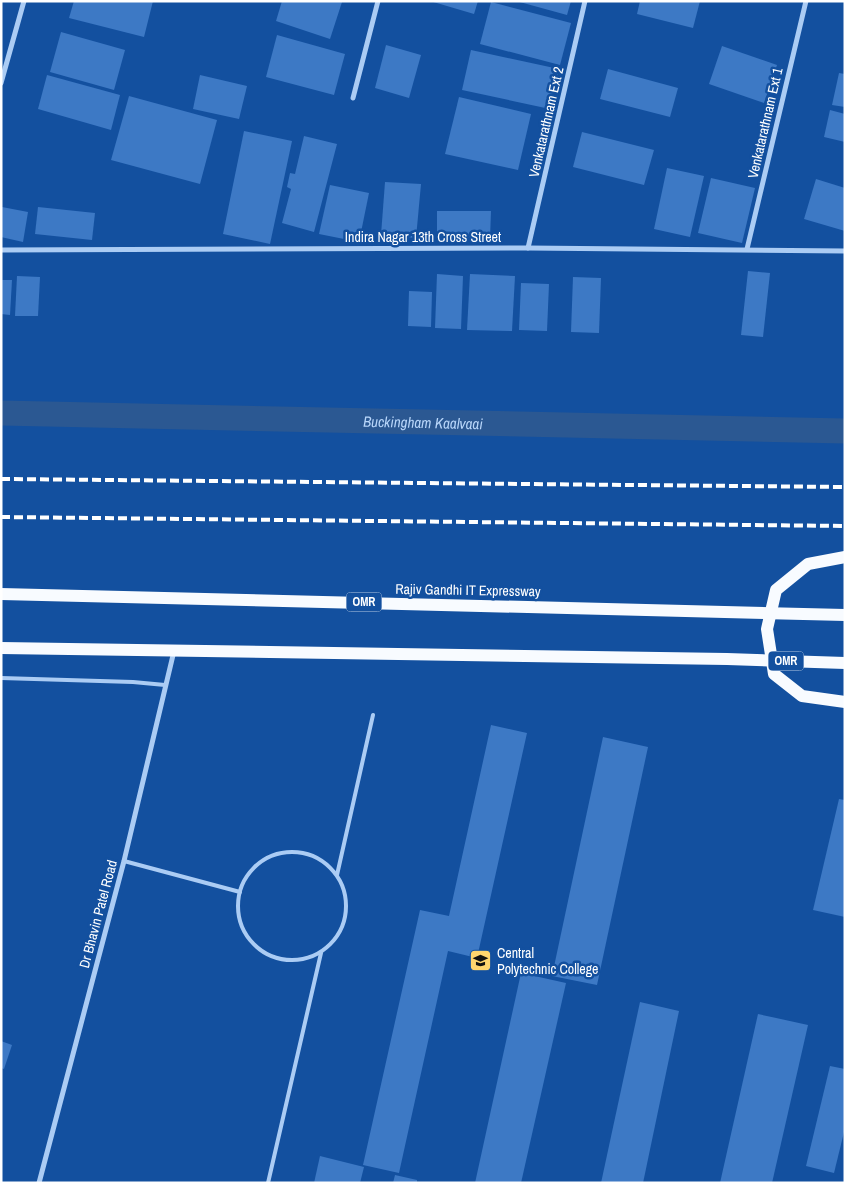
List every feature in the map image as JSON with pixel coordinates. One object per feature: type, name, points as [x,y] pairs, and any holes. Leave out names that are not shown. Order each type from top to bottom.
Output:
[{"type":"main road","points":[[845,557],[808,564],[776,590],[767,628],[774,674],[802,696],[845,702]]},
{"type":"main road","name":"Rajiv Gandhi IT Expressway","points":[[1,594],[845,615]]},
{"type":"main road","name":"OMR","points":[[1,648],[717,659],[845,663]]},
{"type":"street","points":[[1,83],[24,1]]},
{"type":"street","points":[[353,98],[378,1]]},
{"type":"street","name":"Venkatarathnam Ext 2","points":[[528,248],[585,1]]},
{"type":"street","name":"Venkatarathnam Ext 1","points":[[747,249],[806,1]]},
{"type":"street","name":"Indira Nagar 13th Cross Street","points":[[1,250],[528,248],[845,251]]},
{"type":"street","name":"Dr Bhavin Patel Road","points":[[39,1183],[124,861],[174,651]]},
{"type":"lane","points":[[1,678],[133,682],[165,685]]},
{"type":"lane","points":[[337,875],[373,715]]},
{"type":"lane","points":[[292,851],[310,854],[325,862],[337,875],[345,891],[347,908],[343,926],[334,941],[321,953],[306,959],[290,961],[274,958],[260,950],[248,938],[241,924],[238,908],[240,892],[247,876],[259,863],[274,854],[292,851]]},
{"type":"lane","points":[[124,861],[240,892]]},
{"type":"lane","points":[[268,1183],[321,953]]},
{"type":"building","points":[[74,1],[153,1],[144,37],[69,18]]},
{"type":"building","points":[[282,1],[342,2],[330,39],[276,21]]},
{"type":"building","points":[[430,1],[478,1],[474,14]]},
{"type":"building","points":[[516,1],[571,1],[567,15]]},
{"type":"building","points":[[640,1],[700,1],[693,28],[637,14]]},
{"type":"building","points":[[491,2],[571,23],[560,65],[480,44]]},
{"type":"building","points":[[61,32],[125,50],[114,90],[50,72]]},
{"type":"building","points":[[277,35],[345,54],[334,95],[266,77]]},
{"type":"building","points":[[386,45],[421,55],[409,98],[375,88]]},
{"type":"building","points":[[722,46],[777,65],[764,103],[709,84]]},
{"type":"building","points":[[471,50],[559,69],[550,109],[462,90]]},
{"type":"building","points":[[608,69],[678,88],[670,117],[600,99]]},
{"type":"building","points":[[839,73],[845,74],[845,107],[832,105]]},
{"type":"building","points":[[47,75],[120,95],[111,130],[38,109]]},
{"type":"building","points":[[200,75],[247,86],[239,119],[193,109]]},
{"type":"building","points":[[129,96],[217,120],[200,184],[111,160]]},
{"type":"building","points":[[459,97],[531,114],[518,170],[445,154]]},
{"type":"building","points":[[830,110],[845,114],[845,142],[824,137]]},
{"type":"building","points":[[244,131],[292,141],[270,244],[223,234]]},
{"type":"building","points":[[582,132],[654,150],[644,185],[573,167]]},
{"type":"building","points":[[304,136],[337,144],[314,232],[282,223],[291,189],[287,187],[290,173],[295,174]]},
{"type":"building","points":[[667,168],[704,176],[690,237],[654,229]]},
{"type":"building","points":[[711,178],[755,188],[742,243],[698,233]]},
{"type":"building","points":[[816,179],[845,188],[845,231],[804,219]]},
{"type":"building","points":[[385,182],[421,184],[416,238],[381,235]]},
{"type":"building","points":[[330,185],[369,193],[359,242],[319,234]]},
{"type":"building","points":[[2,207],[28,212],[23,242],[1,237]]},
{"type":"building","points":[[38,207],[95,213],[92,240],[35,234]]},
{"type":"building","points":[[437,211],[491,211],[490,238],[437,238]]},
{"type":"building","points":[[748,271],[770,273],[763,337],[741,335]]},
{"type":"building","points":[[437,274],[463,276],[461,329],[435,328]]},
{"type":"building","points":[[470,274],[515,276],[512,331],[467,330]]},
{"type":"building","points":[[17,276],[40,277],[38,316],[15,316]]},
{"type":"building","points":[[573,277],[601,278],[599,333],[571,332]]},
{"type":"building","points":[[1,280],[12,280],[10,315],[1,314]]},
{"type":"building","points":[[521,283],[549,284],[547,331],[519,330]]},
{"type":"building","points":[[409,291],[432,292],[431,327],[408,326]]},
{"type":"building","points":[[491,725],[527,733],[477,958],[448,951],[399,1173],[363,1165],[420,910],[449,916]]},
{"type":"building","points":[[603,737],[648,747],[597,985],[552,976]]},
{"type":"building","points":[[839,799],[845,800],[845,917],[813,910]]},
{"type":"building","points":[[521,973],[566,983],[521,1183],[475,1183]]},
{"type":"building","points":[[640,1002],[679,1011],[643,1183],[601,1183]]},
{"type":"building","points":[[758,1014],[808,1025],[772,1183],[720,1183]]},
{"type":"building","points":[[1,1041],[12,1045],[4,1069],[1,1068]]},
{"type":"building","points":[[830,1066],[845,1069],[845,1128],[834,1173],[806,1166]]},
{"type":"building","points":[[320,1156],[364,1167],[360,1183],[314,1183]]},
{"type":"building","points":[[395,1175],[417,1180],[417,1183],[393,1183]]},
{"type":"waterway","name":"Buckingham Kaalvaai","points":[[1,413],[845,431]]},
{"type":"railway","points":[[1,479],[845,487]]},
{"type":"railway","points":[[1,517],[845,526]]},
{"type":"place","name":"Central Polytechnic College","points":[[481,961]]}]
